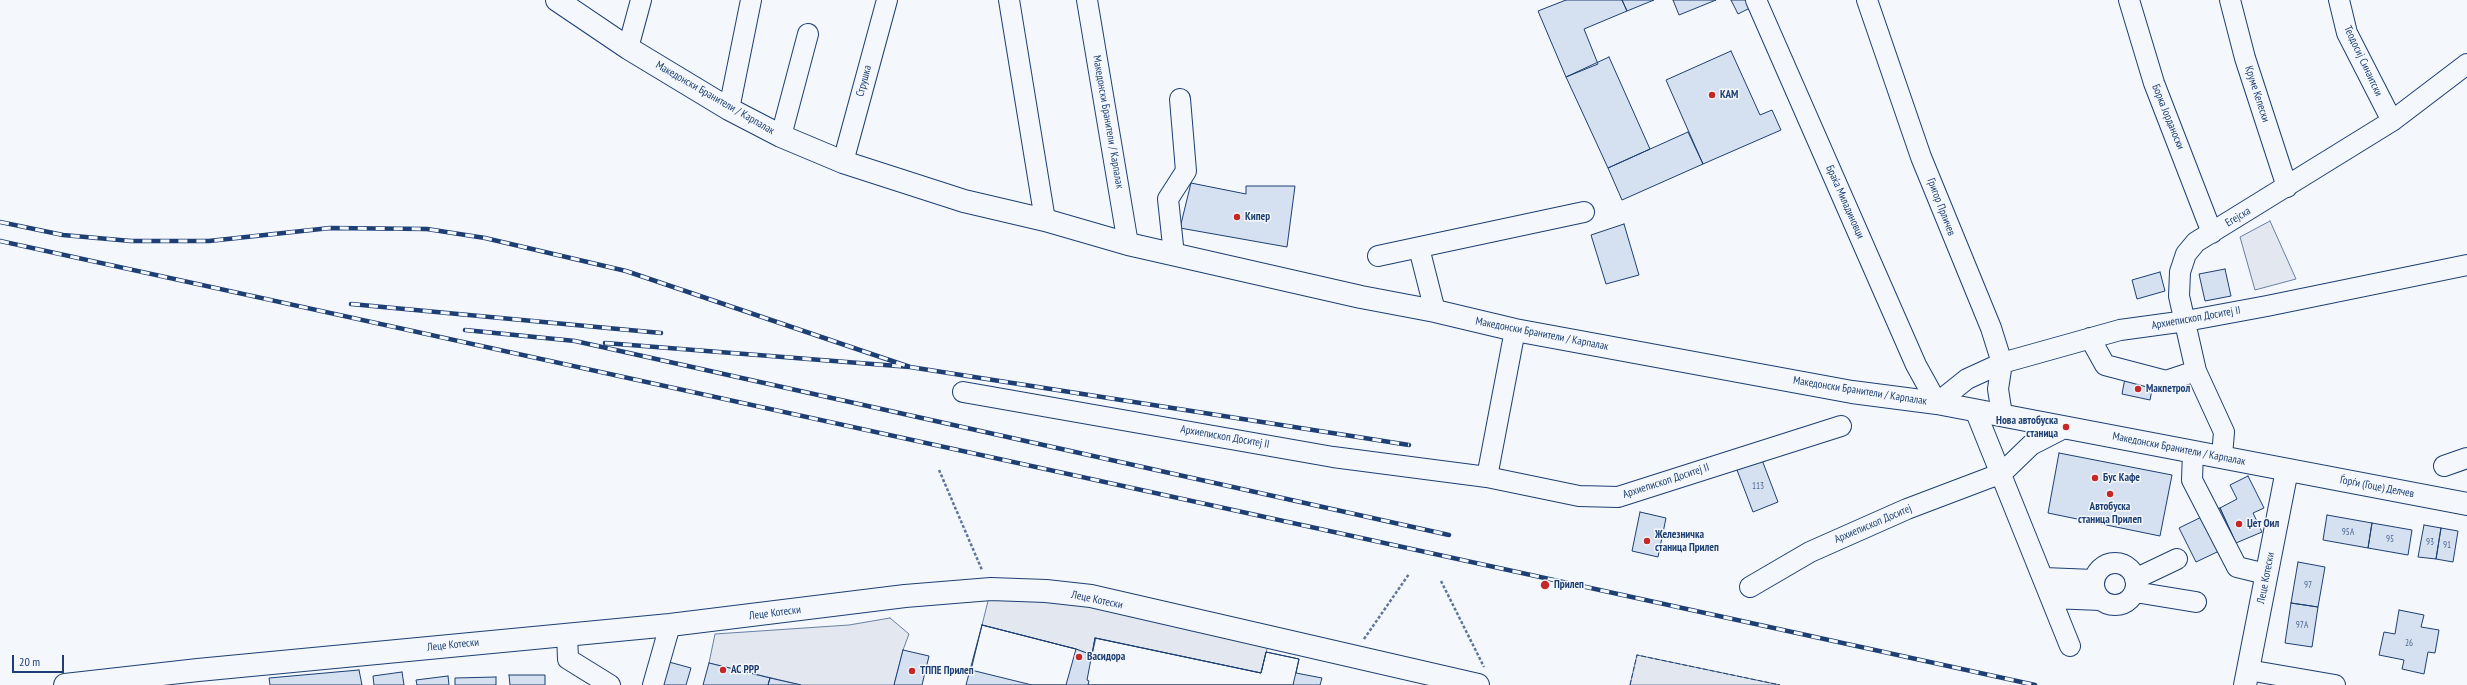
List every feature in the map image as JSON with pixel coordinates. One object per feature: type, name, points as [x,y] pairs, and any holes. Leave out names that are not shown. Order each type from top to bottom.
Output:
[{"type":"main road","name":"Македонски Бранители / Карпалак","points":[[557,0],[628,48],[729,109],[781,136],[843,162],[964,201],[1045,220],[1128,244],[1174,255],[1361,297],[1435,310],[1515,330],[1852,392],[1937,402],[2193,452],[2222,456],[2286,470]]},
{"type":"main road","name":"Леце Котески","points":[[2247,678],[2286,470]]},
{"type":"main road","name":"Ѓорѓи (Гоце) Делчев","points":[[2286,470],[2467,504]]},
{"type":"main road","name":"Леце Котески","points":[[65,685],[198,670],[670,625],[905,596],[991,588],[1046,591],[1091,596],[1352,657],[1482,678]]},
{"type":"street","points":[[628,48],[641,0]]},
{"type":"street","points":[[729,109],[751,0]]},
{"type":"street","name":"Струшка","points":[[843,162],[887,0]]},
{"type":"street","points":[[1009,0],[1045,220]]},
{"type":"street","name":"Македонски Бранители / Карпалак","points":[[1087,0],[1128,244]]},
{"type":"street","name":"Браќа Миладиновци","points":[[1756,0],[1916,365],[1937,402]]},
{"type":"street","name":"Григор Прличев","points":[[1867,0],[1921,157],[1991,328],[2002,363],[1998,389],[2002,415]]},
{"type":"street","name":"Борка Јорданоски","points":[[2129,0],[2154,83],[2212,233]]},
{"type":"street","name":"Круме Кепески","points":[[2230,0],[2245,58],[2287,187]]},
{"type":"street","name":"Теодосиј Синаитски","points":[[2339,0],[2347,33],[2392,121]]},
{"type":"street","points":[[781,136],[808,34]]},
{"type":"street","name":"Егејска","points":[[2222,456],[2224,432],[2196,371],[2186,321],[2179,296],[2180,272],[2186,254],[2196,242],[2392,121],[2467,64]]},
{"type":"street","points":[[1174,255],[1168,199],[1186,171],[1180,99]]},
{"type":"street","points":[[1378,256],[1584,212]]},
{"type":"street","points":[[1419,248],[1435,310]]},
{"type":"street","name":"Архиепископ Доситеј II","points":[[1937,402],[1968,379],[2002,363],[2120,330],[2186,321],[2467,265]]},
{"type":"street","points":[[1487,477],[1515,330]]},
{"type":"street","points":[[2090,338],[2105,365],[2166,381],[2196,371]]},
{"type":"street","name":"Архиепископ Доситеј II","points":[[963,392],[1333,457],[1487,477],[1579,496],[1618,497],[1841,426]]},
{"type":"street","points":[[1975,410],[2002,473],[2070,646]]},
{"type":"street","name":"Архиепископ Доситеј","points":[[1750,587],[1810,552],[1907,509],[2002,473],[2031,445],[2066,427]]},
{"type":"street","points":[[2193,452],[2192,480],[2237,567],[2266,574]]},
{"type":"street","points":[[2444,466],[2467,458]]},
{"type":"street","points":[[2135,585],[2128,568],[2115,564],[2102,568],[2094,580],[2096,595],[2101,600],[2107,604],[2120,605],[2127,602],[2135,585],[2177,559]]},
{"type":"street","points":[[2044,578],[2094,580]]},
{"type":"street","points":[[2135,585],[2196,602]]},
{"type":"street","points":[[2051,598],[2101,600]]},
{"type":"street","points":[[653,685],[670,625]]},
{"type":"street","points":[[566,634],[568,659],[610,685]]},
{"type":"street","points":[[2247,678],[2335,685]]},
{"type":"path","points":[[939,470],[991,588]]},
{"type":"path","points":[[1352,657],[1410,574]]},
{"type":"path","points":[[1441,581],[1482,678]]},
{"type":"shaded area","points":[[2270,221],[2296,279],[2255,290],[2240,237]]},
{"type":"shaded area","points":[[991,589],[1270,637],[1261,673],[1096,638],[1092,655],[1076,649],[982,625]]},
{"type":"shaded area","points":[[890,618],[909,634],[903,650],[894,685],[801,685],[709,663],[715,634],[849,625]]},
{"type":"shaded area","points":[[1637,655],[1780,685],[1630,685]]},
{"type":"building","points":[[1566,0],[1622,0],[1627,11],[1584,29],[1598,64],[1566,77],[1538,11]]},
{"type":"building","points":[[1622,0],[1654,0],[1627,11]]},
{"type":"building","points":[[1673,0],[1716,0],[1679,15]]},
{"type":"building","points":[[1731,0],[1751,0],[1754,6],[1738,14]]},
{"type":"building","name":"КАМ","points":[[1731,51],[1760,115],[1772,110],[1781,130],[1703,164],[1666,80]]},
{"type":"building","points":[[1609,57],[1650,149],[1608,168],[1566,77]]},
{"type":"building","points":[[1688,132],[1703,164],[1622,200],[1608,168]]},
{"type":"building","name":"Кипер","points":[[1191,183],[1246,194],[1246,186],[1295,186],[1287,247],[1180,228]]},
{"type":"building","points":[[1624,224],[1639,275],[1606,284],[1591,235]]},
{"type":"building","points":[[2225,269],[2231,296],[2205,301],[2199,274]]},
{"type":"building","points":[[2160,272],[2165,291],[2137,299],[2132,280]]},
{"type":"building","name":"Макпетрол","points":[[2125,378],[2153,384],[2150,400],[2122,394]]},
{"type":"building","name":"Автобуска станица Прилеп","points":[[2059,453],[2172,475],[2160,536],[2048,513]]},
{"type":"building","points":[[1762,460],[1778,502],[1753,512],[1737,470]]},
{"type":"building","points":[[2248,476],[2264,508],[2253,513],[2262,532],[2236,543],[2220,508],[2237,499],[2230,485]]},
{"type":"building","points":[[2220,508],[2236,543],[2196,562],[2179,528]]},
{"type":"building","name":"Железничка станица Прилеп","points":[[1640,512],[1666,518],[1658,557],[1632,551]]},
{"type":"building","points":[[2327,515],[2372,523],[2368,548],[2323,540]]},
{"type":"building","points":[[2372,523],[2412,530],[2408,555],[2368,548]]},
{"type":"building","points":[[2424,525],[2441,528],[2436,559],[2418,557]]},
{"type":"building","points":[[2441,528],[2458,531],[2453,562],[2436,559]]},
{"type":"building","points":[[2298,562],[2325,567],[2318,607],[2291,603]]},
{"type":"building","points":[[2291,603],[2318,607],[2312,647],[2285,643]]},
{"type":"building","points":[[2399,610],[2424,615],[2421,627],[2439,630],[2435,653],[2428,652],[2424,674],[2402,669],[2404,660],[2379,655],[2384,632],[2395,634]]},
{"type":"building","name":"Васидора","points":[[982,625],[1076,649],[1092,655],[1095,638],[1261,673],[1266,652],[1299,659],[1296,673],[1322,678],[1320,685],[966,685]]},
{"type":"building","points":[[982,625],[1076,649],[1066,685],[1032,685],[971,670]]},
{"type":"building","points":[[1095,638],[1261,673],[1266,652],[1299,659],[1293,685],[1088,685],[1089,681],[1087,680]]},
{"type":"building","name":"ТППЕ Прилеп","points":[[903,650],[929,656],[922,685],[894,685]]},
{"type":"building","points":[[669,662],[691,668],[686,685],[663,685]]},
{"type":"building","name":"АС РРР","points":[[709,663],[770,678],[768,685],[703,685]]},
{"type":"building","points":[[359,670],[362,685],[270,685],[269,678]]},
{"type":"building","points":[[402,672],[404,685],[374,685],[373,676]]},
{"type":"building","points":[[509,675],[545,675],[545,685],[510,685]]},
{"type":"building","points":[[448,676],[449,685],[417,685],[416,680]]},
{"type":"building","points":[[496,677],[496,685],[455,685],[455,678]]},
{"type":"building","points":[[770,678],[801,685],[768,685]]},
{"type":"railway","points":[[0,222],[63,235],[131,241],[209,241],[330,228],[427,229],[485,238],[626,271],[910,367]]},
{"type":"railway","points":[[0,241],[2035,685]]},
{"type":"railway","points":[[351,304],[661,333]]},
{"type":"railway","points":[[465,330],[575,341],[1449,535]]},
{"type":"railway","points":[[605,343],[910,367],[1409,445]]},
{"type":"fence","points":[[1630,685],[1637,655],[1780,685]]},
{"type":"place","name":"КАМ","points":[[1712,95]]},
{"type":"place","name":"Кипер","points":[[1237,217]]},
{"type":"place","name":"Макпетрол","points":[[2138,389]]},
{"type":"place","name":"Нова автобуска станица","points":[[2066,427]]},
{"type":"place","name":"Бус Кафе","points":[[2095,478]]},
{"type":"place","name":"Автобуска станица Прилеп","points":[[2110,494]]},
{"type":"place","name":"Џет Оил","points":[[2239,524]]},
{"type":"place","name":"Железничка станица Прилеп","points":[[1647,541]]},
{"type":"place","name":"Прилеп","points":[[1545,585]]},
{"type":"place","name":"Васидора","points":[[1079,657]]},
{"type":"place","name":"АС РРР","points":[[723,670]]},
{"type":"place","name":"ТППЕ Прилеп","points":[[912,671]]}]
